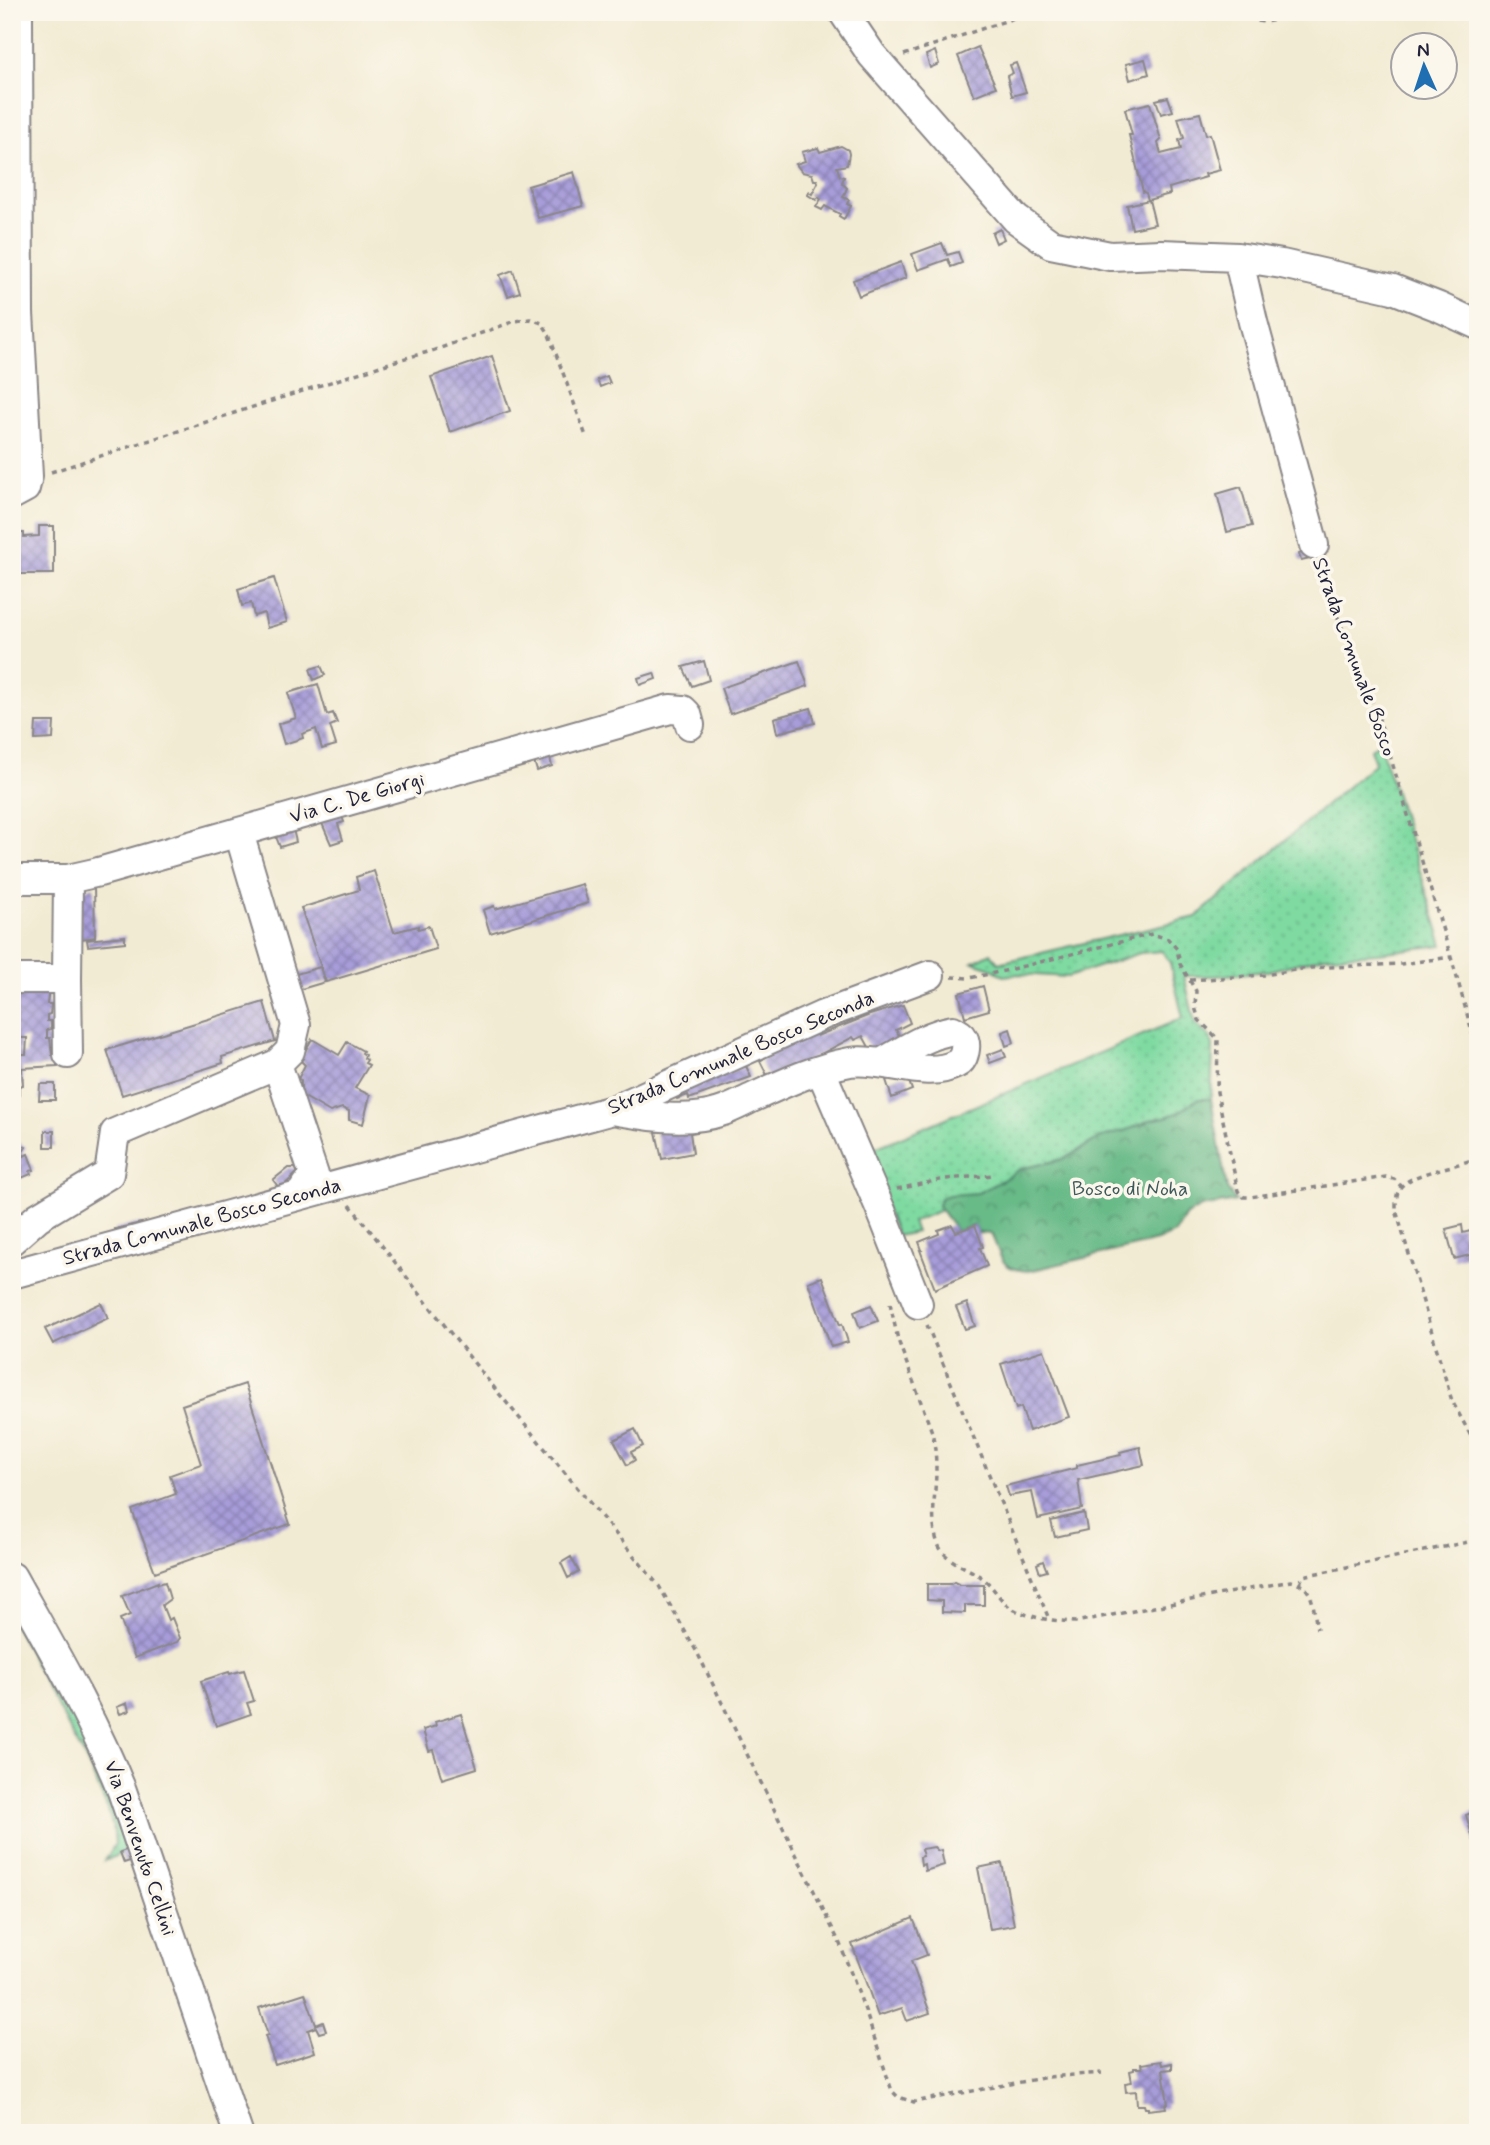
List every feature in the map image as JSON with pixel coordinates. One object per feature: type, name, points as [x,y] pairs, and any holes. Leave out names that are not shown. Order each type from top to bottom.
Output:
[{"type":"street","points":[[18,12],[15,124],[20,489]]},
{"type":"street","points":[[843,12],[878,63],[1016,219],[1051,244],[1110,256],[1161,254],[1238,257],[1282,264],[1393,289],[1478,325]]},
{"type":"street","name":"Strada Comunale Bosco","points":[[1238,257],[1256,335],[1314,545]]},
{"type":"street","name":"Via C. De Giorgi","points":[[12,879],[68,879],[99,872],[670,709],[683,710],[691,725]]},
{"type":"street","points":[[12,1240],[38,1217],[109,1174],[114,1133],[277,1064],[290,1051],[296,1025],[239,833]]},
{"type":"street","points":[[68,879],[68,1054]]},
{"type":"street","name":"Strada Comunale Bosco Seconda","points":[[12,1274],[613,1110],[823,1015],[930,975]]},
{"type":"street","points":[[12,979],[67,979]]},
{"type":"street","points":[[613,1110],[675,1118],[699,1116],[720,1112],[779,1085],[821,1071],[849,1063],[881,1063]]},
{"type":"street","points":[[277,1064],[314,1175],[300,1195]]},
{"type":"street","points":[[821,1071],[874,1194],[904,1290]]},
{"type":"street","name":"Via Benvenuto Cellini","points":[[12,1577],[91,1720],[113,1768],[238,2133]]},
{"type":"path","points":[[878,63],[1032,12]]},
{"type":"path","points":[[1240,12],[1252,22],[1267,23],[1297,12]]},
{"type":"path","points":[[20,489],[65,466],[432,351],[515,321],[530,319],[542,323],[548,332],[586,436]]},
{"type":"path","name":"Strada Comunale Bosco","points":[[1314,545],[1328,593],[1379,719],[1478,1054]]},
{"type":"path","points":[[930,975],[969,978],[1152,934],[1168,939],[1177,949],[1181,964],[1196,990],[1195,1007],[1199,1020],[1218,1039],[1217,1091],[1238,1191],[1244,1197],[1386,1177],[1394,1179],[1401,1186]]},
{"type":"path","points":[[1190,980],[1264,975],[1307,968],[1401,964],[1451,957]]},
{"type":"path","points":[[1478,1157],[1411,1179],[1401,1186],[1396,1197],[1396,1210],[1452,1401],[1478,1449]]},
{"type":"path","points":[[874,1194],[945,1179],[995,1175]]},
{"type":"path","points":[[336,1186],[482,1373],[659,1586],[698,1654],[840,1944],[892,2091],[898,2097],[914,2102],[1048,2077],[1102,2074]]},
{"type":"path","points":[[904,1290],[898,1340],[934,1440],[934,1514],[937,1542],[954,1562],[984,1580],[1007,1605],[1017,1611],[1049,1620],[1075,1622],[1291,1581],[1306,1587],[1310,1594],[1317,1629]]},
{"type":"path","points":[[904,1290],[1049,1620]]},
{"type":"path","points":[[1300,1583],[1303,1576],[1478,1540]]},
{"type":"green space","points":[[1377,744],[1381,748],[1443,945],[1326,956],[1268,971],[1184,976],[1195,1023],[1210,1037],[1213,1046],[1211,1099],[1198,1099],[1177,1113],[1098,1139],[1064,1159],[1020,1169],[978,1193],[940,1198],[938,1206],[941,1210],[912,1222],[916,1232],[897,1236],[863,1153],[1183,1018],[1170,963],[1162,951],[1140,953],[1068,977],[1018,974],[1004,976],[973,962],[991,953],[998,963],[1196,917],[1375,763],[1370,749]]},
{"type":"green space","name":"Bosco di Noha","points":[[1198,1099],[1211,1099],[1227,1189],[1236,1201],[1201,1207],[1186,1215],[1175,1233],[1157,1241],[1029,1271],[1019,1270],[1003,1261],[991,1234],[978,1233],[974,1225],[956,1232],[938,1206],[940,1198],[978,1193],[1020,1169],[1064,1159],[1098,1139],[1177,1113]]},
{"type":"green space","points":[[12,1593],[63,1685],[133,1848],[105,1861],[115,1844],[108,1809],[87,1762],[12,1621]]},
{"type":"building","points":[[978,47],[996,87],[974,96],[958,56]]},
{"type":"building","points":[[935,51],[939,64],[930,68],[926,55]]},
{"type":"building","points":[[1145,59],[1149,74],[1130,80],[1126,64]]},
{"type":"building","points":[[1016,63],[1026,92],[1012,96],[1007,76],[1013,73],[1010,65]]},
{"type":"building","points":[[1168,97],[1173,111],[1161,114],[1156,100]]},
{"type":"building","points":[[1150,103],[1161,140],[1158,143],[1161,154],[1181,149],[1179,140],[1184,138],[1178,118],[1200,113],[1206,135],[1210,134],[1220,170],[1169,188],[1170,194],[1148,200],[1143,192],[1125,109]]},
{"type":"building","points":[[841,146],[848,150],[849,154],[847,165],[837,167],[840,176],[844,177],[842,183],[847,188],[843,197],[849,200],[847,204],[851,206],[844,219],[825,206],[822,210],[816,207],[821,199],[818,197],[816,200],[808,195],[809,192],[812,194],[818,182],[812,174],[802,172],[796,164],[805,161],[802,152],[818,148],[820,152]]},
{"type":"building","points":[[574,172],[583,206],[538,218],[528,186]]},
{"type":"building","points":[[1149,200],[1155,224],[1132,229],[1127,205]]},
{"type":"building","points":[[1000,229],[1004,239],[996,243],[992,233]]},
{"type":"building","points":[[942,243],[947,255],[958,252],[962,263],[951,267],[948,259],[918,270],[912,254]]},
{"type":"building","points":[[901,262],[906,278],[859,296],[853,280]]},
{"type":"building","points":[[513,270],[520,292],[508,296],[500,275]]},
{"type":"building","points":[[492,356],[510,411],[450,432],[431,377]]},
{"type":"building","points":[[607,376],[610,383],[600,387],[597,380]]},
{"type":"building","points":[[1241,487],[1252,526],[1227,532],[1217,494]]},
{"type":"building","points":[[39,526],[54,526],[54,574],[12,574],[12,533],[24,533],[24,537],[39,536]]},
{"type":"building","points":[[1307,551],[1310,559],[1301,561],[1299,554]]},
{"type":"building","points":[[274,578],[287,622],[267,628],[264,613],[254,616],[251,603],[242,606],[238,589]]},
{"type":"building","points":[[704,661],[709,680],[692,686],[683,667]]},
{"type":"building","points":[[799,661],[808,686],[730,714],[721,688]]},
{"type":"building","points":[[321,666],[325,675],[314,680],[310,669]]},
{"type":"building","points":[[654,673],[656,679],[640,685],[638,678]]},
{"type":"building","points":[[318,684],[327,715],[333,713],[337,723],[330,726],[336,745],[322,749],[316,729],[302,734],[303,738],[284,744],[278,724],[296,718],[288,693]]},
{"type":"building","points":[[811,708],[815,723],[777,733],[774,718]]},
{"type":"building","points":[[36,722],[54,722],[53,739],[35,740]]},
{"type":"building","points":[[549,754],[552,766],[537,771],[533,758]]},
{"type":"building","points":[[341,814],[344,822],[338,824],[343,840],[331,844],[321,821]]},
{"type":"building","points":[[293,829],[296,842],[280,847],[275,834]]},
{"type":"building","points":[[374,871],[394,932],[429,926],[436,949],[326,982],[301,908],[359,890],[356,877]]},
{"type":"building","points":[[582,884],[588,903],[490,933],[483,910]]},
{"type":"building","points":[[94,886],[95,937],[80,939],[79,891]]},
{"type":"building","points":[[125,936],[125,942],[88,946],[87,940]]},
{"type":"building","points":[[320,967],[325,982],[298,990],[293,975]]},
{"type":"building","points":[[983,986],[989,1010],[965,1017],[959,993]]},
{"type":"building","points":[[49,988],[47,1004],[51,1004],[47,1021],[51,1021],[51,1029],[47,1030],[47,1038],[50,1038],[52,1055],[58,1055],[57,1066],[22,1068],[23,1085],[19,1086],[19,1111],[16,1111],[16,1116],[12,1116],[12,991]],"holes":[[[20,1038],[27,1038],[26,1054],[20,1054]]]},
{"type":"building","points":[[264,1002],[275,1041],[222,1057],[223,1063],[122,1095],[107,1050]]},
{"type":"building","points":[[903,1005],[910,1023],[896,1030],[902,1041],[874,1056],[863,1036],[855,1040],[853,1037],[770,1081],[760,1061],[813,1030],[817,1036]]},
{"type":"building","points":[[1010,1029],[1014,1043],[1006,1046],[1002,1032]]},
{"type":"building","points":[[312,1039],[339,1055],[347,1042],[363,1051],[367,1060],[365,1063],[369,1065],[355,1088],[370,1095],[363,1124],[349,1120],[349,1111],[342,1108],[330,1112],[301,1095],[301,1080],[298,1079],[305,1065],[300,1060]]},
{"type":"building","points":[[1003,1049],[1006,1057],[990,1063],[987,1055]]},
{"type":"building","points":[[746,1066],[751,1077],[689,1099],[688,1095],[677,1099],[674,1093],[687,1087]]},
{"type":"building","points":[[907,1076],[912,1090],[892,1098],[886,1080]]},
{"type":"building","points":[[40,1084],[55,1084],[55,1100],[39,1100]]},
{"type":"building","points":[[697,1124],[698,1132],[690,1133],[693,1153],[662,1159],[656,1132]]},
{"type":"building","points":[[45,1131],[54,1131],[54,1147],[45,1147]]},
{"type":"building","points":[[12,1139],[26,1147],[22,1153],[24,1156],[28,1154],[34,1170],[12,1182]]},
{"type":"building","points":[[288,1168],[295,1168],[298,1172],[280,1189],[273,1180]]},
{"type":"building","points":[[141,1223],[142,1229],[117,1236],[115,1229]]},
{"type":"building","points":[[952,1225],[956,1232],[975,1225],[987,1266],[935,1289],[919,1242]]},
{"type":"building","points":[[1462,1225],[1463,1233],[1478,1229],[1478,1253],[1454,1259],[1446,1229]]},
{"type":"building","points":[[822,1277],[848,1342],[831,1347],[808,1282]]},
{"type":"building","points":[[101,1303],[108,1318],[53,1344],[45,1329]]},
{"type":"building","points":[[967,1303],[975,1326],[965,1329],[956,1307]]},
{"type":"building","points":[[871,1305],[878,1321],[860,1328],[854,1312]]},
{"type":"building","points":[[1044,1350],[1069,1417],[1029,1431],[1021,1407],[1016,1409],[1001,1364]]},
{"type":"building","points":[[245,1384],[290,1524],[155,1572],[132,1510],[176,1494],[170,1475],[201,1464],[182,1405]]},
{"type":"building","points":[[635,1429],[643,1446],[631,1452],[635,1460],[627,1465],[614,1440]]},
{"type":"building","points":[[1140,1447],[1144,1465],[1078,1480],[1082,1509],[1038,1519],[1032,1492],[1009,1496],[1006,1486],[1077,1468],[1077,1465],[1121,1455],[1120,1452]]},
{"type":"building","points":[[1084,1513],[1087,1530],[1055,1537],[1051,1521]]},
{"type":"building","points":[[571,1557],[579,1572],[568,1578],[561,1563]]},
{"type":"building","points":[[1043,1561],[1047,1571],[1040,1573],[1037,1564]]},
{"type":"building","points":[[158,1582],[165,1582],[170,1599],[162,1605],[168,1620],[172,1618],[180,1638],[177,1642],[135,1658],[120,1619],[130,1615],[122,1596]]},
{"type":"building","points":[[954,1582],[960,1585],[984,1585],[984,1605],[965,1605],[965,1613],[942,1612],[942,1601],[927,1600],[927,1584]]},
{"type":"building","points":[[244,1670],[254,1701],[247,1703],[251,1714],[216,1726],[201,1681]]},
{"type":"building","points":[[127,1703],[129,1711],[120,1714],[117,1707]]},
{"type":"building","points":[[461,1714],[477,1768],[442,1779],[423,1730],[436,1726],[435,1722]]},
{"type":"building","points":[[1478,1810],[1478,1850],[1477,1851],[1466,1815]]},
{"type":"building","points":[[934,1847],[938,1851],[941,1850],[944,1865],[925,1871],[924,1864],[921,1865],[921,1849]]},
{"type":"building","points":[[129,1849],[133,1860],[124,1863],[120,1852]]},
{"type":"building","points":[[1002,1863],[1014,1925],[990,1929],[978,1868]]},
{"type":"building","points":[[913,1918],[927,1955],[911,1961],[930,2013],[907,2021],[902,2008],[878,2016],[852,1944]]},
{"type":"building","points":[[305,1993],[316,2025],[323,2022],[326,2031],[319,2033],[316,2027],[308,2030],[315,2052],[275,2065],[259,2008]]},
{"type":"building","points":[[1161,2061],[1162,2065],[1172,2063],[1172,2069],[1163,2070],[1168,2104],[1165,2104],[1166,2108],[1148,2110],[1144,2105],[1137,2105],[1136,2091],[1126,2092],[1125,2083],[1132,2082],[1130,2071],[1134,2068],[1142,2068],[1141,2064]]}]
